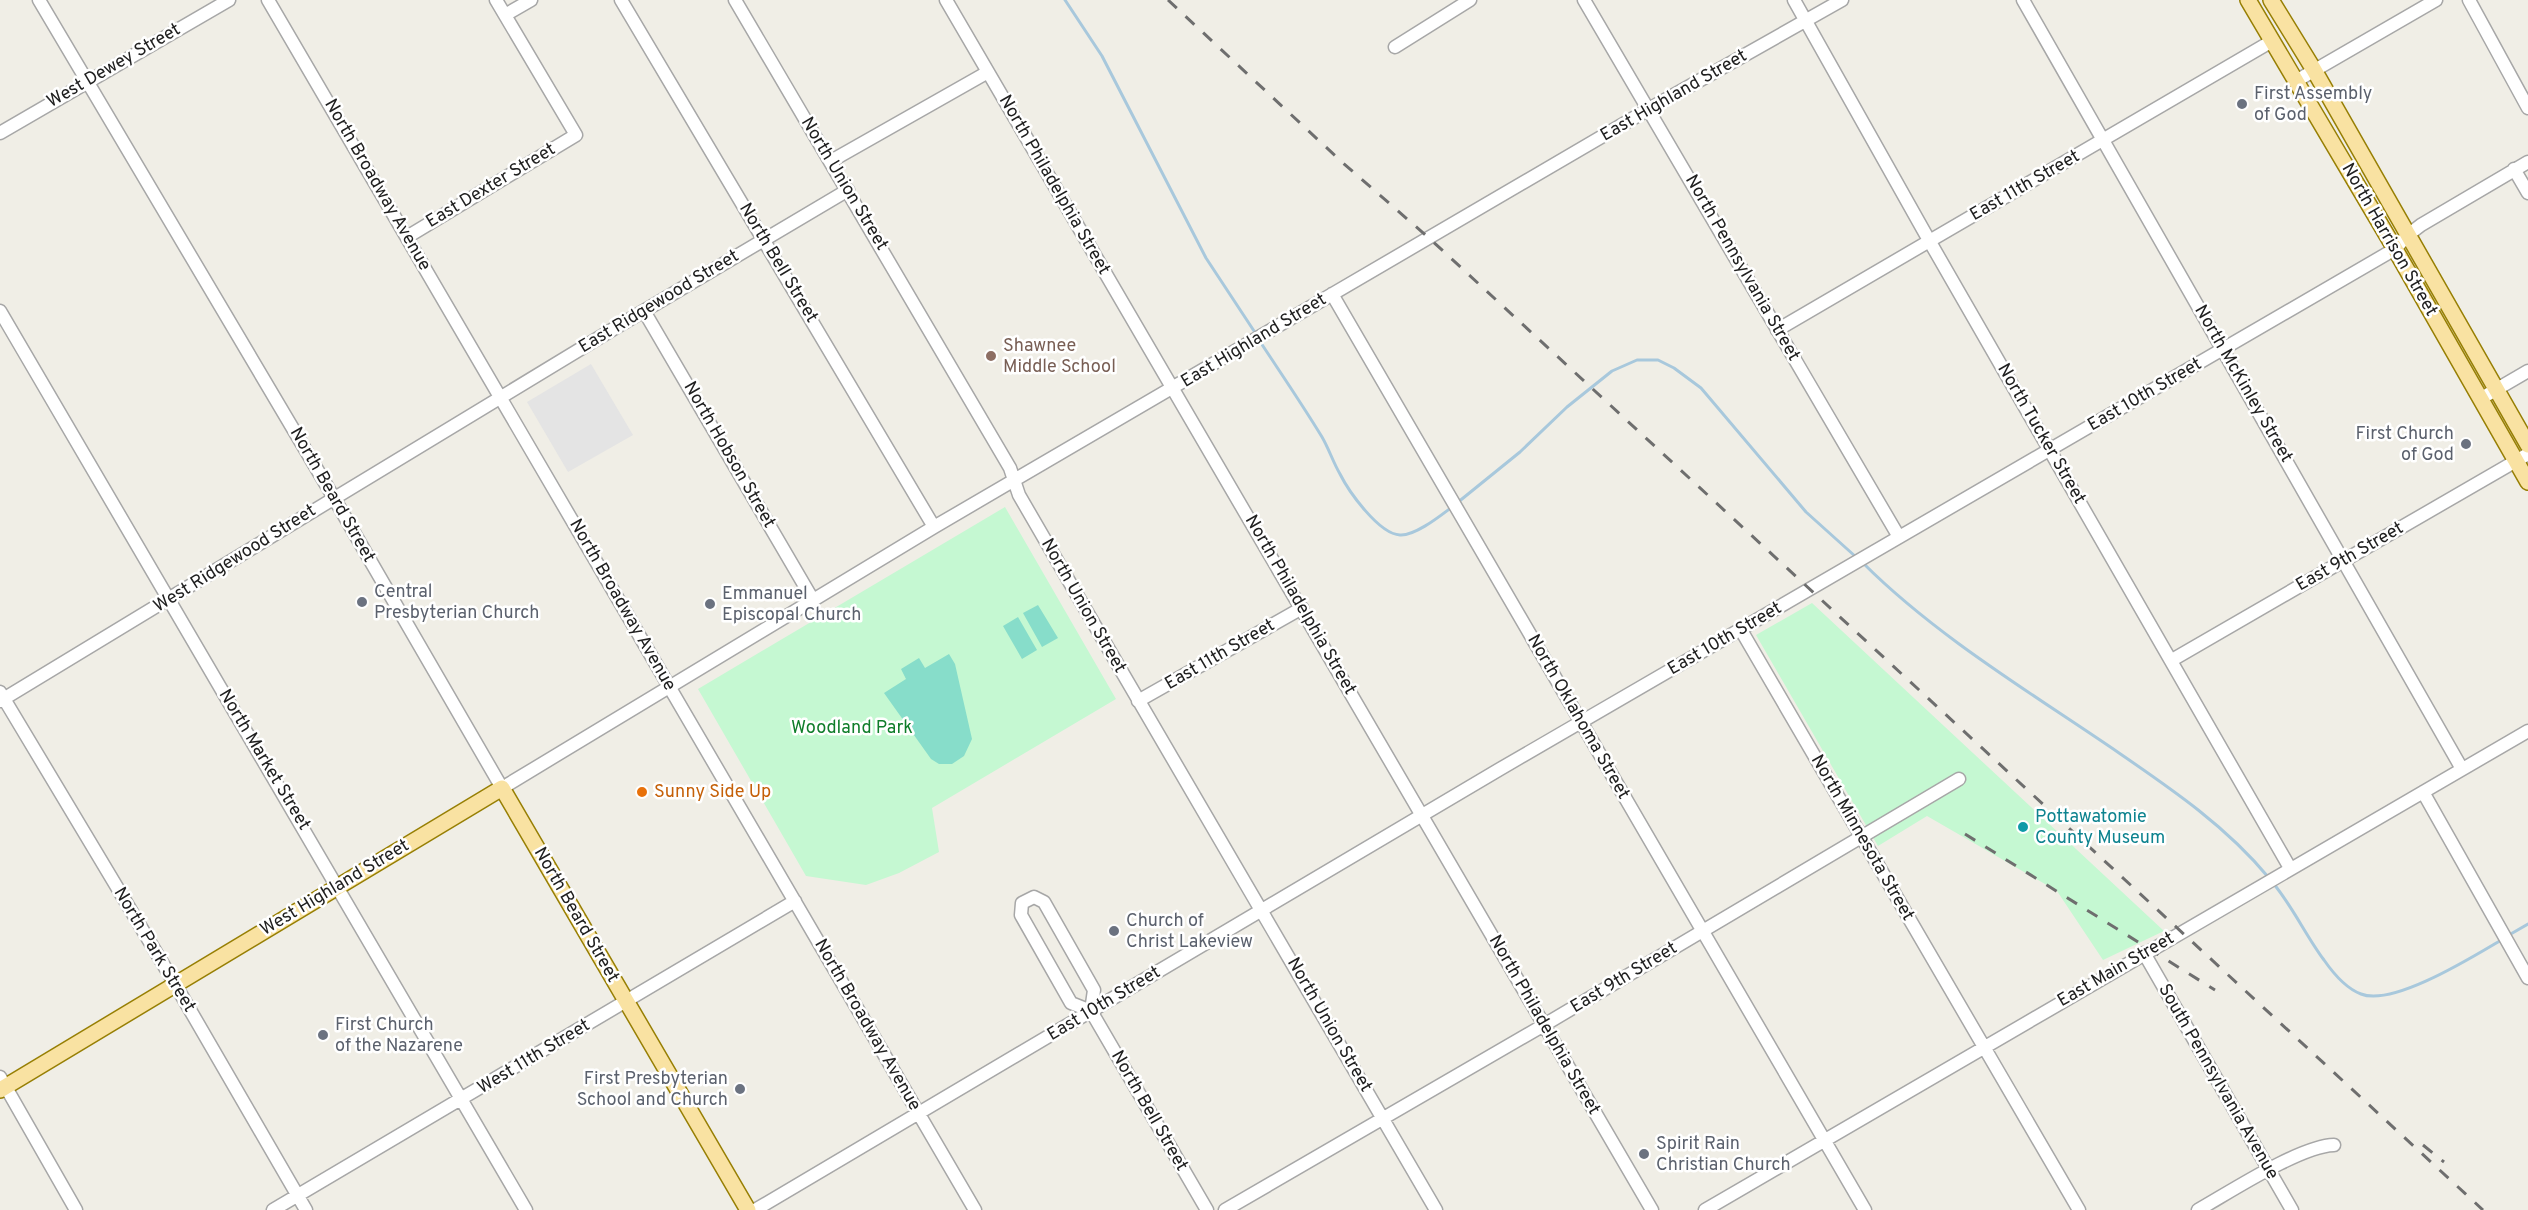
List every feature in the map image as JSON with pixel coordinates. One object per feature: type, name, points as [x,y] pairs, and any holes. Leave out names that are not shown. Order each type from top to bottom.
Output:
[{"type":"main road","name":"North Harrison Street","points":[[2248,0],[2395,249],[2480,399],[2522,458],[2528,482]]},
{"type":"main road","name":"North Harrison Street","points":[[2271,0],[2314,70],[2528,445]]},
{"type":"main road","name":"West Highland Street","points":[[2,1085],[502,788]]},
{"type":"main road","name":"North Beard Street","points":[[502,788],[748,1210]]},
{"type":"street","name":"North Beard Street","points":[[39,0],[334,498],[502,788]]},
{"type":"street","name":"West Dewey Street","points":[[0,133],[229,0]]},
{"type":"street","name":"North Broadway Avenue","points":[[268,0],[975,1210]]},
{"type":"street","points":[[496,0],[505,15],[531,0]]},
{"type":"street","name":"North Bell Street","points":[[621,0],[934,527]]},
{"type":"street","name":"North Union Street","points":[[735,0],[1010,468],[1025,505],[1436,1210]]},
{"type":"street","name":"North Philadelphia Street","points":[[946,0],[1652,1210]]},
{"type":"street","points":[[1395,48],[1470,0]]},
{"type":"street","name":"North Pennsylvania Street","points":[[1584,0],[1899,537]]},
{"type":"street","name":"North Tucker Street","points":[[1794,0],[1930,242],[2172,660],[2288,869]]},
{"type":"street","name":"East Highland Street","points":[[670,687],[934,527],[1649,109],[1842,0]]},
{"type":"street","name":"North McKinley Street","points":[[2023,0],[2462,769]]},
{"type":"street","points":[[2296,81],[2436,0]]},
{"type":"street","points":[[2469,0],[2528,108]]},
{"type":"street","name":"East Dexter Street","points":[[407,237],[576,135],[505,15]]},
{"type":"street","name":"East 11th Street","points":[[1778,330],[2272,41]]},
{"type":"street","points":[[831,161],[988,72]]},
{"type":"street","name":"East 10th Street","points":[[755,1210],[1581,722],[2395,249],[2408,235],[2528,162]]},
{"type":"street","points":[[2514,169],[2528,193]]},
{"type":"street","name":"East Ridgewood Street","points":[[500,398],[848,190]]},
{"type":"street","name":"North Oklahoma Street","points":[[1332,294],[1865,1210]]},
{"type":"street","name":"North Market Street","points":[[0,311],[168,600],[339,886],[526,1210]]},
{"type":"street","name":"North Hobson Street","points":[[644,311],[813,600]]},
{"type":"street","points":[[2480,399],[2528,371]]},
{"type":"street","name":"West Ridgewood Street","points":[[1,697],[168,600],[500,398]]},
{"type":"street","name":"East 9th Street","points":[[2172,660],[2522,458]]},
{"type":"street","name":"East 11th Street","points":[[1138,701],[1302,608]]},
{"type":"street","name":"North Minnesota Street","points":[[1742,630],[2079,1210]]},
{"type":"street","name":"West Highland Street","points":[[502,788],[670,687]]},
{"type":"street","name":"North Park Street","points":[[1,697],[174,984],[306,1210]]},
{"type":"street","name":"East Main Street","points":[[1705,1210],[2528,731]]},
{"type":"street","name":"East 9th Street","points":[[1225,1210],[1959,780]]},
{"type":"street","points":[[2423,792],[2528,978]]},
{"type":"street","name":"North Bell Street","points":[[1091,1011],[1071,1003],[1021,915],[1022,903],[1034,897],[1044,902],[1094,990],[1091,1011],[1206,1210]]},
{"type":"street","name":"West 11th Street","points":[[273,1210],[795,901]]},
{"type":"street","name":"South Pennsylvania Avenue","points":[[2144,953],[2292,1210]]},
{"type":"street","points":[[2,1085],[76,1210]]},
{"type":"street","points":[[2198,1210],[2269,1170],[2311,1150],[2325,1145],[2334,1145]]},
{"type":"green space","name":"Woodland Park","points":[[1005,507],[1116,699],[932,808],[939,852],[899,873],[866,885],[806,876],[698,689]]},
{"type":"green space","points":[[1812,603],[2164,931],[2103,960],[2057,891],[1927,816],[1878,846],[1756,635]]},
{"type":"shaded area","points":[[591,364],[633,435],[568,472],[527,402]]},
{"type":"shaded area","points":[[1038,605],[1058,638],[1042,647],[1023,613]]},
{"type":"shaded area","points":[[1018,617],[1037,650],[1022,659],[1003,626]]},
{"type":"shaded area","points":[[949,654],[955,664],[972,739],[964,756],[952,764],[939,764],[931,759],[884,693],[906,679],[901,669],[919,658],[925,668]]},
{"type":"waterway","points":[[1065,0],[1102,56],[1206,258],[1256,334]]},
{"type":"waterway","points":[[1259,340],[1322,437],[1344,482],[1357,501],[1383,528],[1400,535],[1413,532],[1452,507]]},
{"type":"waterway","points":[[1457,503],[1520,452],[1567,407],[1612,371],[1637,360],[1658,360],[1674,368],[1701,388],[1806,512],[1856,557]]},
{"type":"waterway","points":[[1863,563],[1922,616],[1954,640],[2179,795],[2235,842],[2269,878]]},
{"type":"waterway","points":[[2273,883],[2331,970],[2345,984],[2361,994],[2375,996],[2412,987],[2454,967],[2503,939]]},
{"type":"waterway","points":[[2509,935],[2528,924]]},
{"type":"railway","points":[[1168,0],[2483,1210]]},
{"type":"railway","points":[[1965,834],[2215,990]]},
{"type":"railway","points":[[2423,1145],[2444,1162]]},
{"type":"place","name":"First Assembly of God","points":[[2242,104]]},
{"type":"place","name":"Shawnee Middle School","points":[[991,356]]},
{"type":"place","name":"First Church of God","points":[[2466,444]]},
{"type":"place","name":"Central Presbyterian Church","points":[[362,602]]},
{"type":"place","name":"Emmanuel Episcopal Church","points":[[710,604]]},
{"type":"place","name":"Sunny Side Up","points":[[642,792]]},
{"type":"place","name":"Pottawatomie County Museum","points":[[2023,827]]},
{"type":"place","name":"Church of Christ Lakeview","points":[[1114,931]]},
{"type":"place","name":"First Church of the Nazarene","points":[[323,1035]]},
{"type":"place","name":"First Presbyterian School and Church","points":[[740,1089]]},
{"type":"place","name":"Spirit Rain Christian Church","points":[[1644,1154]]}]
